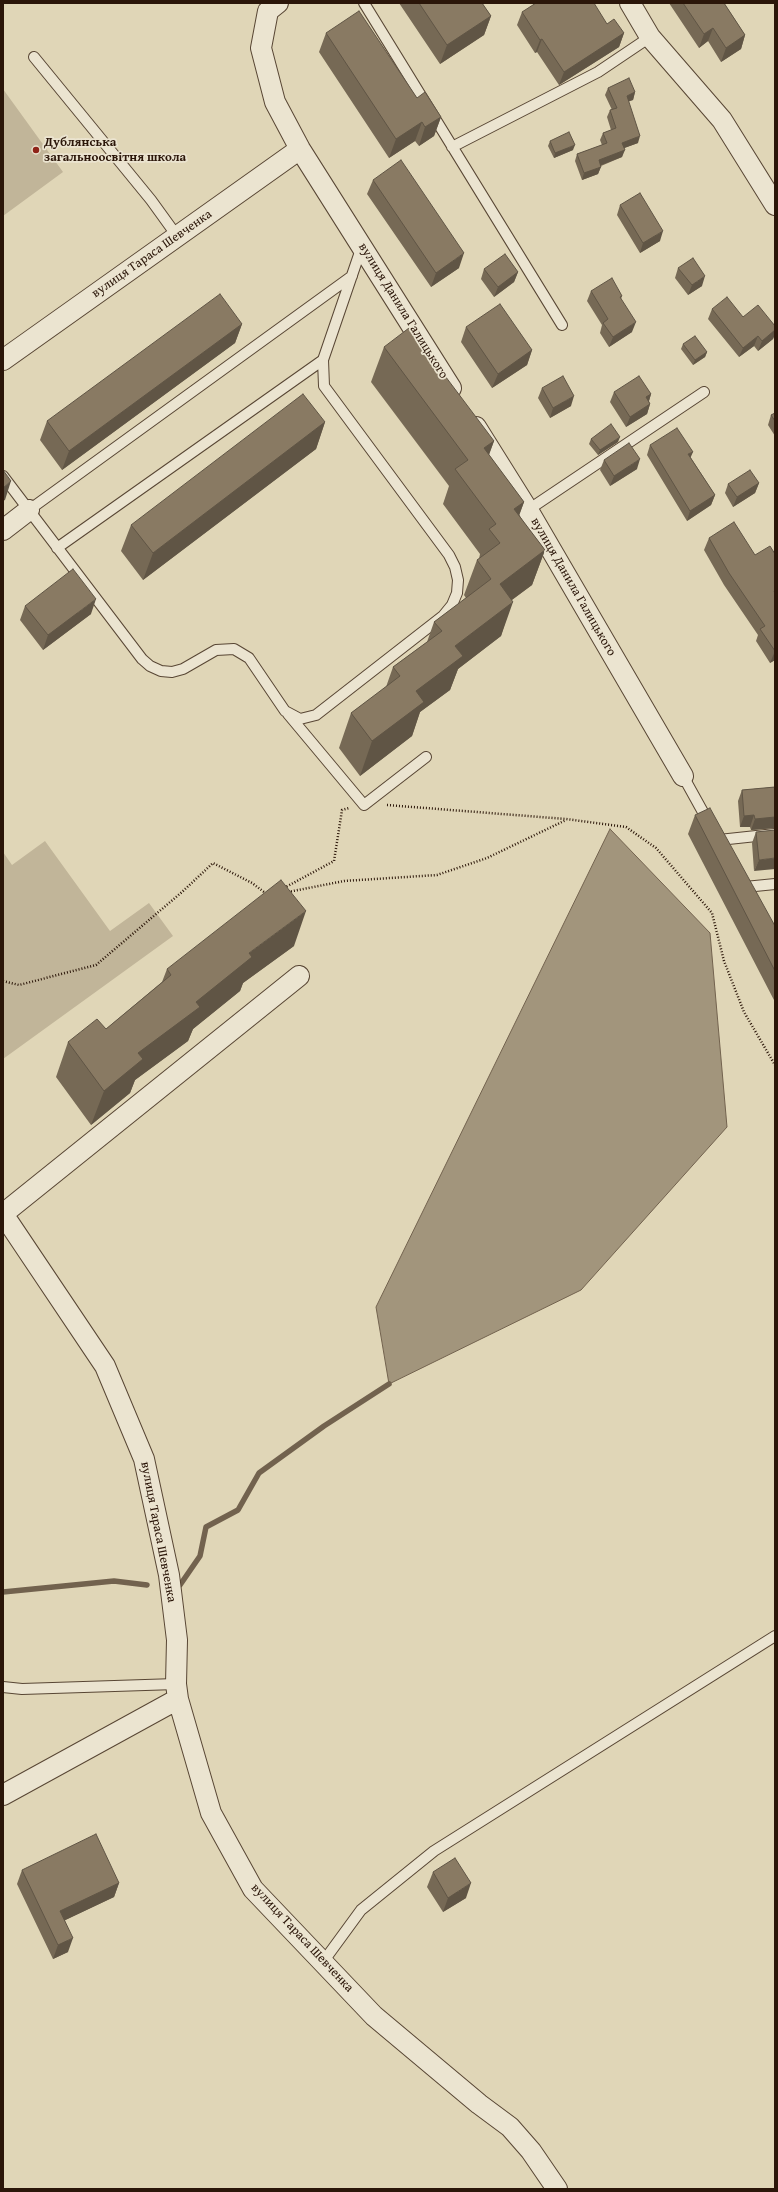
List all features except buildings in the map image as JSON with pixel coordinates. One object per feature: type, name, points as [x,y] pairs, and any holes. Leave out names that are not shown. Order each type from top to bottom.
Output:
[{"type":"street","name":"вулиця Данила Галицького","points":[[278,3],[268,11],[261,48],[275,102],[300,149],[528,510],[683,776]]},
{"type":"street","points":[[630,3],[650,37],[722,120],[775,205]]},
{"type":"street","name":"вулиця Тараса Шевченка","points":[[3,360],[300,149]]},
{"type":"street","points":[[3,530],[29,510]]},
{"type":"street","points":[[3,1214],[299,976]]},
{"type":"street","name":"вулиця Тараса Шевченка","points":[[3,1214],[105,1366],[144,1459],[169,1575],[177,1640],[177,1692],[211,1813],[253,1889],[374,2016],[479,2104],[510,2127],[531,2151],[557,2189]]},
{"type":"street","points":[[3,1795],[177,1692]]},
{"type":"lane","points":[[364,3],[562,325]]},
{"type":"lane","points":[[452,148],[598,72],[650,37]]},
{"type":"lane","points":[[34,57],[151,200],[177,236]]},
{"type":"lane","points":[[285,711],[300,718],[316,715],[443,616],[452,605],[457,593],[458,580],[455,567],[449,555],[324,386],[323,360],[362,246]]},
{"type":"lane","points":[[29,510],[352,276]]},
{"type":"lane","points":[[58,548],[323,360]]},
{"type":"lane","points":[[528,510],[704,392]]},
{"type":"lane","points":[[3,476],[142,659],[150,666],[161,671],[172,672],[183,669],[216,650],[234,649],[249,658],[285,711],[364,805],[426,757]]},
{"type":"lane","points":[[683,776],[720,844],[775,834]]},
{"type":"lane","points":[[745,887],[775,884]]},
{"type":"lane","points":[[322,1962],[361,1910],[434,1851],[775,1636]]},
{"type":"lane","points":[[3,1687],[22,1689],[177,1692]]},
{"type":"path","points":[[282,889],[334,860],[342,810],[364,805],[370,804],[566,819],[626,826],[656,848],[712,913],[724,961],[744,1012],[775,1064]]},
{"type":"path","points":[[284,893],[344,882],[437,875],[487,858],[566,819]]},
{"type":"path","points":[[3,981],[19,985],[96,966],[182,892],[213,863],[252,883],[269,896]]},
{"type":"shaded area","points":[[3,89],[63,172],[3,216]]},
{"type":"shaded area","points":[[610,829],[710,933],[727,1127],[581,1290],[389,1384],[376,1307]]},
{"type":"shaded area","points":[[45,841],[110,931],[149,903],[173,936],[3,1059],[3,852],[12,865]]},
{"type":"waterway","points":[[177,1585],[180,1585],[200,1556],[206,1527],[238,1510],[259,1473],[324,1426],[389,1384]]},
{"type":"waterway","points":[[3,1592],[114,1581],[147,1585]]},
{"type":"place","name":"Дублянська загальноосвітня школа","points":[[36,150]]}]
